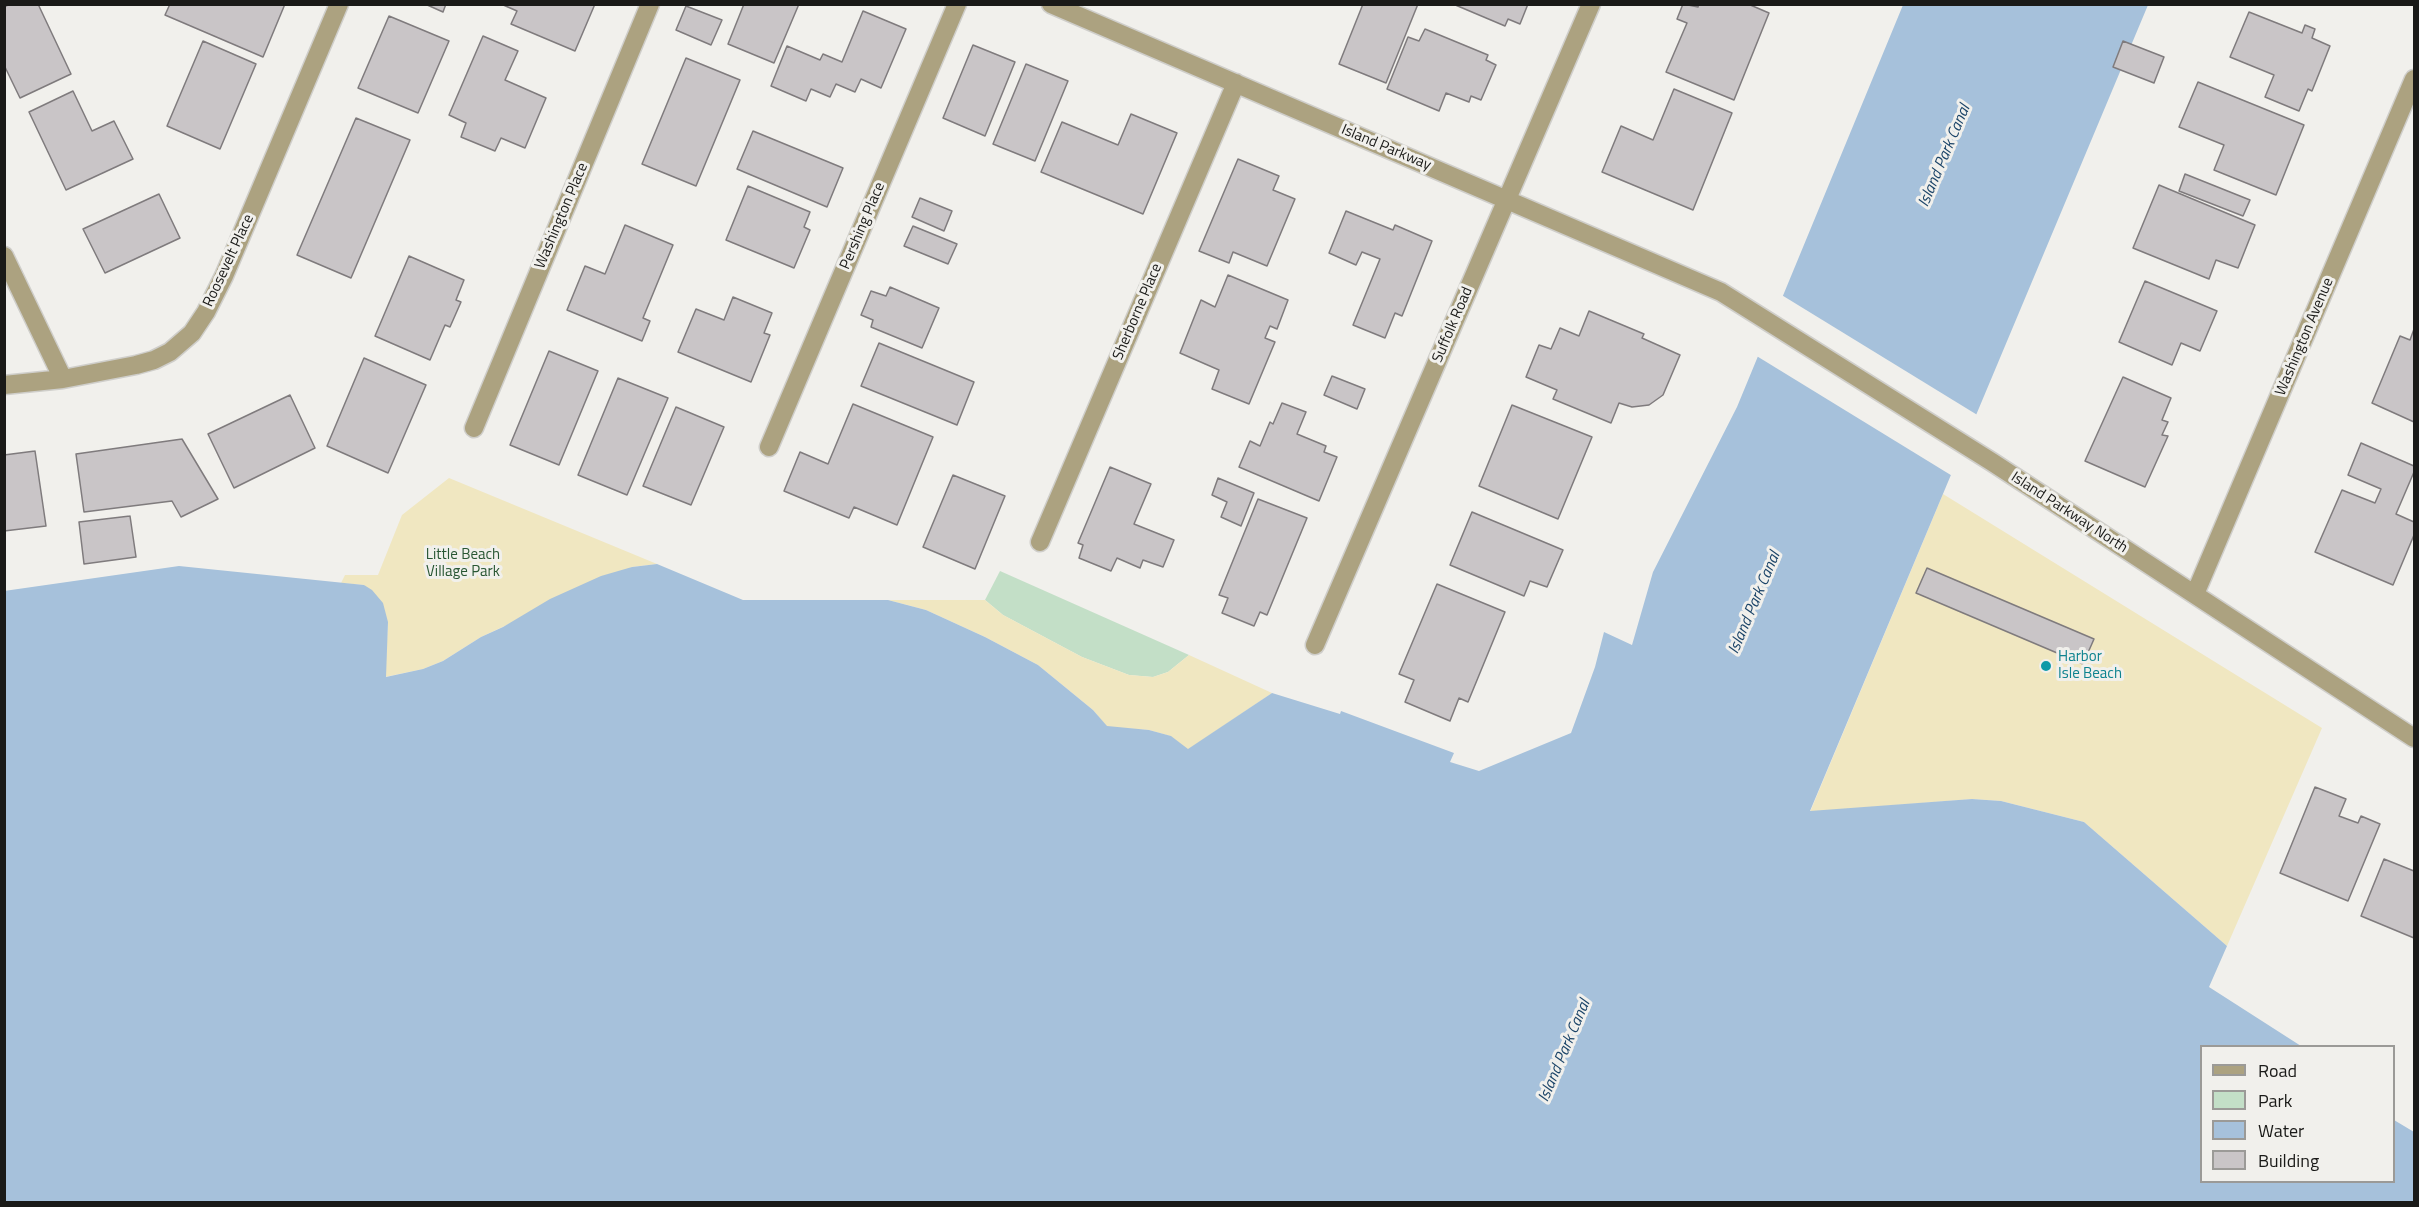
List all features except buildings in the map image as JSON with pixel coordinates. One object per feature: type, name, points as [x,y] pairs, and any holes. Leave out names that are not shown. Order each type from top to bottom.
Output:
[{"type":"street","name":"Roosevelt Place","points":[[4,385],[63,379],[154,360],[170,352],[192,333],[206,312],[228,267],[339,4]]},
{"type":"street","name":"Washington Place","points":[[474,428],[650,4]]},
{"type":"street","name":"Pershing Place","points":[[769,447],[957,4]]},
{"type":"street","name":"Island Parkway","points":[[1051,4],[1721,292]]},
{"type":"street","name":"Suffolk Road","points":[[1315,645],[1591,4]]},
{"type":"street","name":"Washington Avenue","points":[[2195,594],[2415,79]]},
{"type":"street","name":"Sherborne Place","points":[[1040,542],[1236,83]]},
{"type":"street","points":[[4,256],[63,379]]},
{"type":"street","name":"Island Parkway North","points":[[1721,292],[1992,462],[2415,738]]},
{"type":"green space","points":[[1000,571],[1189,655],[1168,672],[1153,677],[1129,675],[1082,657],[1003,615],[985,600]]},
{"type":"sand","name":"Little Beach Village Park","points":[[449,478],[657,564],[632,567],[481,637],[443,661],[423,669],[385,677],[388,622],[364,585],[341,583],[345,575],[378,575],[402,515]]},
{"type":"sand","name":"Harbor Isle Beach","points":[[1943,494],[2322,728],[2227,946],[2084,822],[2001,801],[1972,799],[1810,812]]},
{"type":"sand","points":[[888,600],[985,600],[1003,615],[1082,657],[1129,675],[1153,677],[1168,672],[1189,655],[1272,693],[1188,750],[1170,736],[1149,730],[1107,727],[1093,710],[1038,665],[926,610]]},
{"type":"water","name":"Island Park Canal","points":[[1903,5],[2148,5],[1810,811],[1972,799],[2001,801],[2084,822],[2227,946],[2209,987],[2299,1045],[2200,1045],[2200,1183],[2395,1183],[2395,1121],[2414,1132],[2414,1202],[5,1202],[4,591],[179,566],[364,585],[372,590],[383,603],[388,622],[386,677],[423,669],[443,661],[550,599],[601,576],[632,567],[657,564],[743,600],[888,600],[926,610],[1038,665],[1093,710],[1107,726],[1149,730],[1171,736],[1188,749],[1272,693],[1340,714],[1341,711],[1454,753],[1450,762],[1479,771],[1571,733],[1595,667],[1604,632],[1632,645],[1653,572],[1737,407]]},
{"type":"pier","points":[[1780,294],[1979,416],[1954,477],[1755,355]]},
{"type":"place","name":"Harbor Isle Beach","points":[[2046,666]]}]
